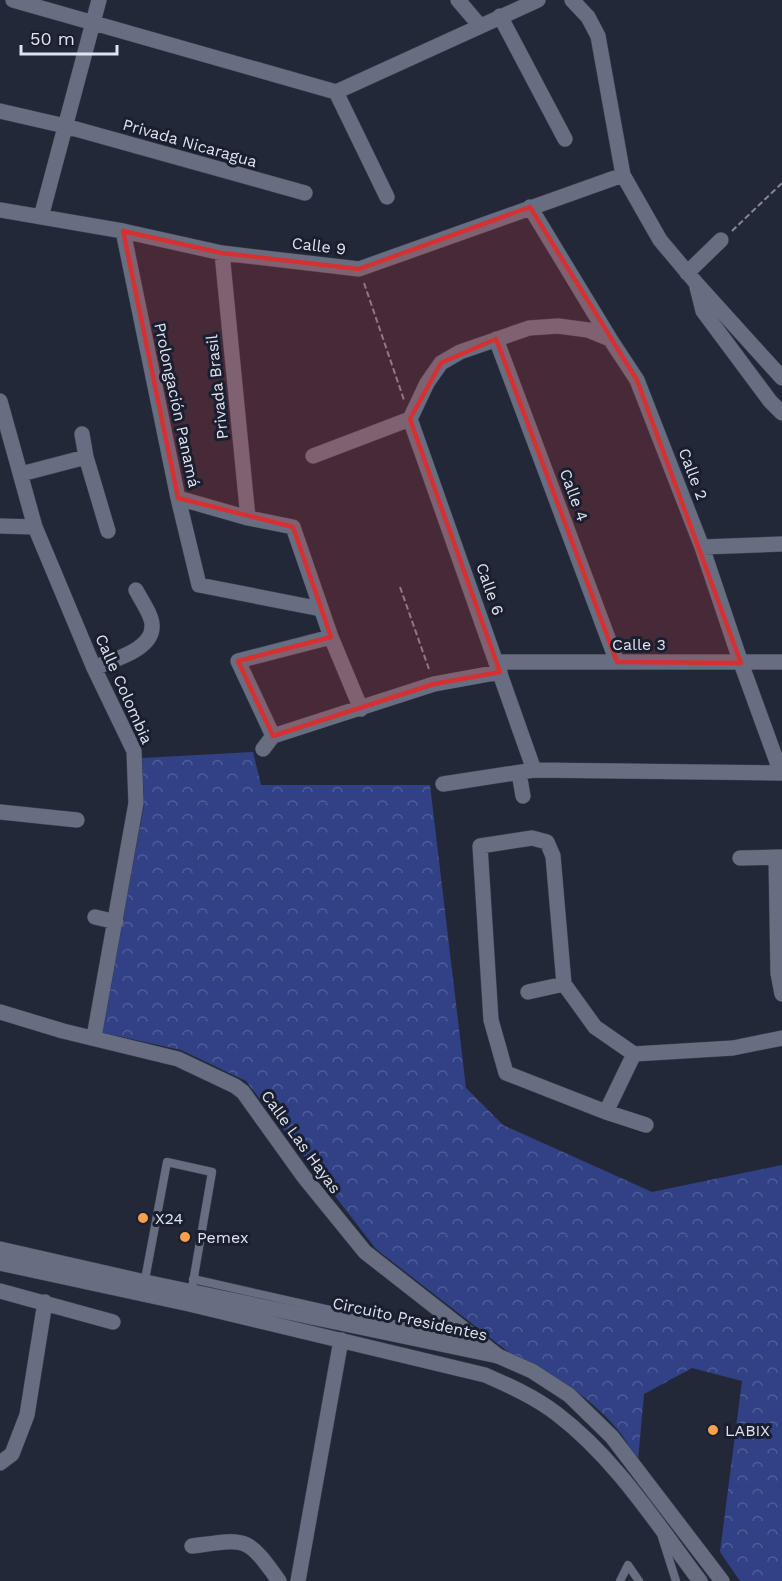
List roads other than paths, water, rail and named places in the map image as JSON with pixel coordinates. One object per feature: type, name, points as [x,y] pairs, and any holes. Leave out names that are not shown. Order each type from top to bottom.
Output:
[{"type":"street","points":[[13,0],[336,92],[538,0]]},
{"type":"street","points":[[41,218],[99,0]]},
{"type":"street","points":[[458,0],[480,26]]},
{"type":"street","points":[[572,0],[588,17],[598,36],[623,175],[660,240],[782,378]]},
{"type":"street","points":[[500,16],[565,139]]},
{"type":"street","points":[[336,92],[387,197]]},
{"type":"street","name":"Privada Nicaragua","points":[[0,111],[65,126],[305,194]]},
{"type":"street","name":"Calle 9","points":[[0,210],[123,231],[222,253],[359,269],[623,175]]},
{"type":"street","name":"Calle 2","points":[[530,207],[637,380],[702,547],[781,773]]},
{"type":"street","name":"Prolongación Panamá","points":[[123,231],[178,498],[199,585],[321,609]]},
{"type":"street","points":[[692,278],[721,240]]},
{"type":"street","name":"Privada Brasil","points":[[222,253],[248,519]]},
{"type":"street","points":[[692,278],[703,311],[770,401],[782,413]]},
{"type":"street","points":[[313,456],[410,419],[427,383],[441,363],[460,352],[529,328],[558,326],[588,330],[610,339]]},
{"type":"street","name":"Calle 4","points":[[496,339],[617,662]]},
{"type":"street","name":"Calle Colombia","points":[[0,401],[35,527],[94,668],[134,751],[136,803],[94,1037]]},
{"type":"street","name":"Calle 6","points":[[410,419],[498,667],[526,772],[523,796]]},
{"type":"street","points":[[82,434],[86,457],[108,531]]},
{"type":"street","points":[[21,474],[86,457]]},
{"type":"street","points":[[178,498],[248,519],[292,527],[331,637],[361,709]]},
{"type":"street","points":[[0,526],[35,527]]},
{"type":"street","points":[[702,547],[782,544]]},
{"type":"street","points":[[94,668],[143,646],[150,638],[152,624],[136,590]]},
{"type":"street","points":[[263,749],[273,736],[238,661],[331,637]]},
{"type":"street","name":"Calle 3","points":[[273,736],[434,684],[498,667],[617,662],[782,662]]},
{"type":"street","points":[[444,784],[526,772],[781,773]]},
{"type":"street","points":[[0,812],[77,820]]},
{"type":"street","points":[[646,1125],[506,1074],[490,1020],[480,846],[532,838],[547,842],[553,856],[564,984],[596,1027],[634,1054],[734,1048],[782,1038]]},
{"type":"street","points":[[740,858],[779,857],[778,973],[782,994]]},
{"type":"street","points":[[94,917],[116,922]]},
{"type":"street","points":[[528,992],[564,984]]},
{"type":"street","name":"Calle Las Hayas","points":[[0,1012],[63,1031],[178,1059],[235,1086],[243,1092],[309,1185],[365,1252],[498,1356]]},
{"type":"street","points":[[606,1112],[634,1054]]},
{"type":"street","name":"Circuito Presidentes","points":[[0,1249],[143,1288]]},
{"type":"street","name":"Circuito Presidentes","points":[[0,1263],[143,1288],[191,1291],[498,1356],[532,1371],[569,1395],[612,1437],[722,1581]]},
{"type":"street","points":[[0,1291],[113,1322]]},
{"type":"street","name":"Circuito Presidentes","points":[[191,1291],[341,1340],[485,1375],[526,1394],[557,1414],[597,1449],[700,1581]]},
{"type":"street","points":[[0,1463],[12,1454],[27,1415],[45,1302]]},
{"type":"street","points":[[298,1581],[341,1340]]},
{"type":"street","points":[[192,1546],[237,1540],[252,1547],[279,1581]]},
{"type":"lane","points":[[143,1288],[167,1162],[212,1172],[191,1291],[480,1341]]},
{"type":"lane","points":[[658,1525],[676,1581]]},
{"type":"lane","points":[[620,1581],[628,1565],[639,1581]]},
{"type":"place","name":"X24","points":[[143,1218]]},
{"type":"place","name":"Pemex","points":[[185,1237]]},
{"type":"place","name":"LABIX","points":[[713,1430]]}]
